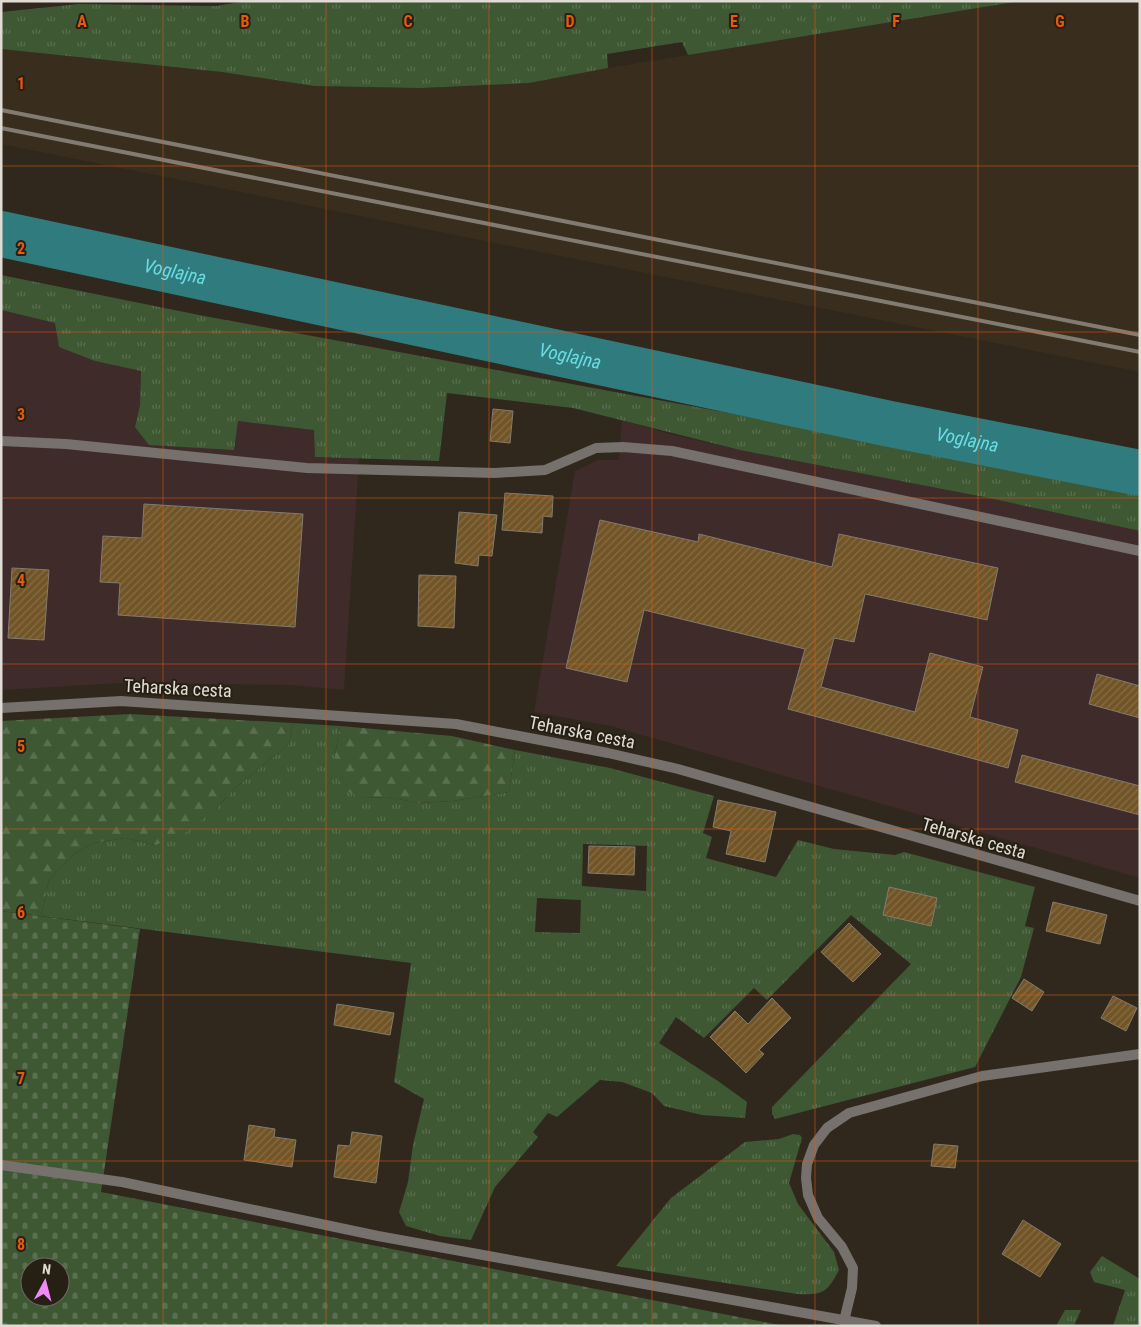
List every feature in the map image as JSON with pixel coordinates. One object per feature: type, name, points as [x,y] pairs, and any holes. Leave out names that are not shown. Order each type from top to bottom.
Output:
[{"type":"street","points":[[1,441],[66,444],[307,468],[495,473],[545,470],[596,448],[623,447],[672,450],[1140,552]]},
{"type":"street","name":"Teharska cesta","points":[[1,708],[121,701],[456,724],[608,753],[678,769],[1140,901]]},
{"type":"street","points":[[844,1320],[852,1288],[853,1268],[842,1248],[818,1218],[808,1195],[806,1178],[807,1164],[814,1145],[826,1128],[848,1113],[982,1076],[1140,1054]]},
{"type":"street","points":[[1,1164],[122,1182],[378,1236],[876,1326]]},
{"type":"shaded area","points":[[1021,1],[1140,1],[1140,372],[1,144],[1,49],[222,72],[314,86],[421,88],[529,83],[608,68]]},
{"type":"shaded area","points":[[1,310],[55,323],[95,361],[142,371],[140,405],[135,427],[238,421],[315,430],[315,457],[359,458],[344,690],[292,685],[120,683],[1,690]]},
{"type":"shaded area","points":[[622,420],[666,433],[740,450],[989,498],[1140,531],[1140,878],[611,726],[534,712],[575,471],[598,460],[619,460]]},
{"type":"green space","points":[[247,1],[1021,1],[688,55],[682,42],[607,54],[608,68],[529,83],[421,88],[314,86],[222,72],[1,49],[1,12],[79,4],[216,6]]},
{"type":"green space","points":[[1,275],[204,316],[1140,489],[1140,531],[989,498],[740,450],[573,408],[447,393],[439,461],[315,457],[314,430],[238,421],[234,450],[149,445],[135,427],[140,405],[141,371],[95,361],[59,347],[55,323],[1,310]]},
{"type":"green space","points":[[130,714],[293,723],[289,744],[235,788],[216,809],[182,835],[155,845],[125,838],[94,843],[75,853],[49,880],[41,916],[1,911],[1,721]]},
{"type":"green space","points":[[293,723],[340,726],[334,761],[362,798],[388,797],[419,803],[453,801],[509,792],[515,750],[610,768],[714,796],[703,833],[712,837],[706,858],[776,877],[798,840],[834,849],[895,855],[904,852],[1035,887],[1025,926],[1034,928],[1021,977],[975,1067],[775,1119],[772,1114],[772,1107],[911,964],[851,915],[767,1000],[754,988],[704,1038],[676,1017],[659,1043],[747,1102],[745,1118],[702,1115],[664,1106],[652,1093],[622,1082],[600,1080],[557,1117],[548,1113],[533,1132],[538,1137],[495,1187],[471,1240],[440,1236],[406,1226],[399,1212],[408,1182],[413,1145],[424,1099],[394,1082],[411,963],[41,916],[49,880],[75,853],[94,843],[125,838],[155,845],[216,809],[235,788],[289,744]],"holes":[[[583,844],[647,846],[646,891],[582,886]],[[537,898],[581,900],[580,933],[535,932]]]},
{"type":"green space","points":[[340,726],[452,736],[515,750],[509,792],[453,801],[419,803],[388,797],[362,798],[340,788],[334,761]]},
{"type":"green space","points":[[1,911],[140,929],[101,1192],[785,1326],[1,1326]]},
{"type":"green space","points":[[793,1134],[800,1135],[802,1138],[789,1183],[798,1204],[834,1252],[839,1270],[831,1284],[823,1291],[813,1294],[797,1294],[616,1266],[671,1198],[745,1142],[779,1139]]},
{"type":"green space","points":[[1102,1256],[1140,1279],[1140,1326],[1113,1326],[1125,1290],[1094,1282],[1090,1272]]},
{"type":"green space","points":[[1065,1310],[1081,1310],[1074,1326],[1056,1326]]},
{"type":"building","points":[[493,409],[513,411],[510,443],[490,441]]},
{"type":"building","points":[[505,493],[553,496],[552,517],[543,516],[542,533],[502,530]]},
{"type":"building","points":[[144,504],[303,514],[295,627],[118,615],[120,583],[100,582],[103,536],[142,538]]},
{"type":"building","points":[[459,512],[497,515],[492,556],[479,555],[478,566],[455,563]]},
{"type":"building","points":[[600,520],[698,542],[699,534],[832,567],[839,534],[998,568],[987,620],[865,594],[854,642],[834,638],[821,687],[915,712],[930,653],[983,667],[970,717],[1018,730],[1008,768],[788,709],[805,649],[644,610],[627,682],[566,668]]},
{"type":"building","points":[[12,568],[49,570],[44,640],[8,638]]},
{"type":"building","points":[[419,575],[456,576],[454,628],[418,626]]},
{"type":"building","points":[[1097,674],[1140,686],[1140,718],[1089,704]]},
{"type":"building","points":[[1022,755],[1140,786],[1140,815],[1015,782]]},
{"type":"building","points":[[718,800],[776,812],[765,862],[726,854],[731,831],[713,827]]},
{"type":"building","points":[[589,846],[635,847],[634,875],[588,873]]},
{"type":"building","points":[[889,887],[937,898],[931,926],[883,915]]},
{"type":"building","points":[[1053,902],[1107,915],[1100,944],[1046,931]]},
{"type":"building","points":[[849,923],[881,954],[853,982],[821,952]]},
{"type":"building","points":[[1024,979],[1044,992],[1032,1011],[1012,998]]},
{"type":"building","points":[[1113,996],[1137,1008],[1126,1031],[1101,1018]]},
{"type":"building","points":[[772,998],[791,1018],[759,1050],[764,1054],[746,1073],[710,1037],[735,1011],[748,1024]]},
{"type":"building","points":[[337,1004],[394,1013],[390,1035],[334,1025]]},
{"type":"building","points":[[249,1125],[275,1129],[274,1137],[296,1140],[292,1167],[244,1160]]},
{"type":"building","points":[[352,1132],[382,1136],[376,1183],[334,1177],[338,1145],[350,1146]]},
{"type":"building","points":[[934,1144],[958,1146],[955,1168],[931,1166]]},
{"type":"building","points":[[1023,1220],[1061,1244],[1040,1277],[1002,1254]]},
{"type":"waterway","name":"Voglajna","points":[[1,234],[890,424],[1140,473]]},
{"type":"railway","points":[[1,110],[1140,335]]},
{"type":"railway","points":[[1,128],[1140,352]]}]
